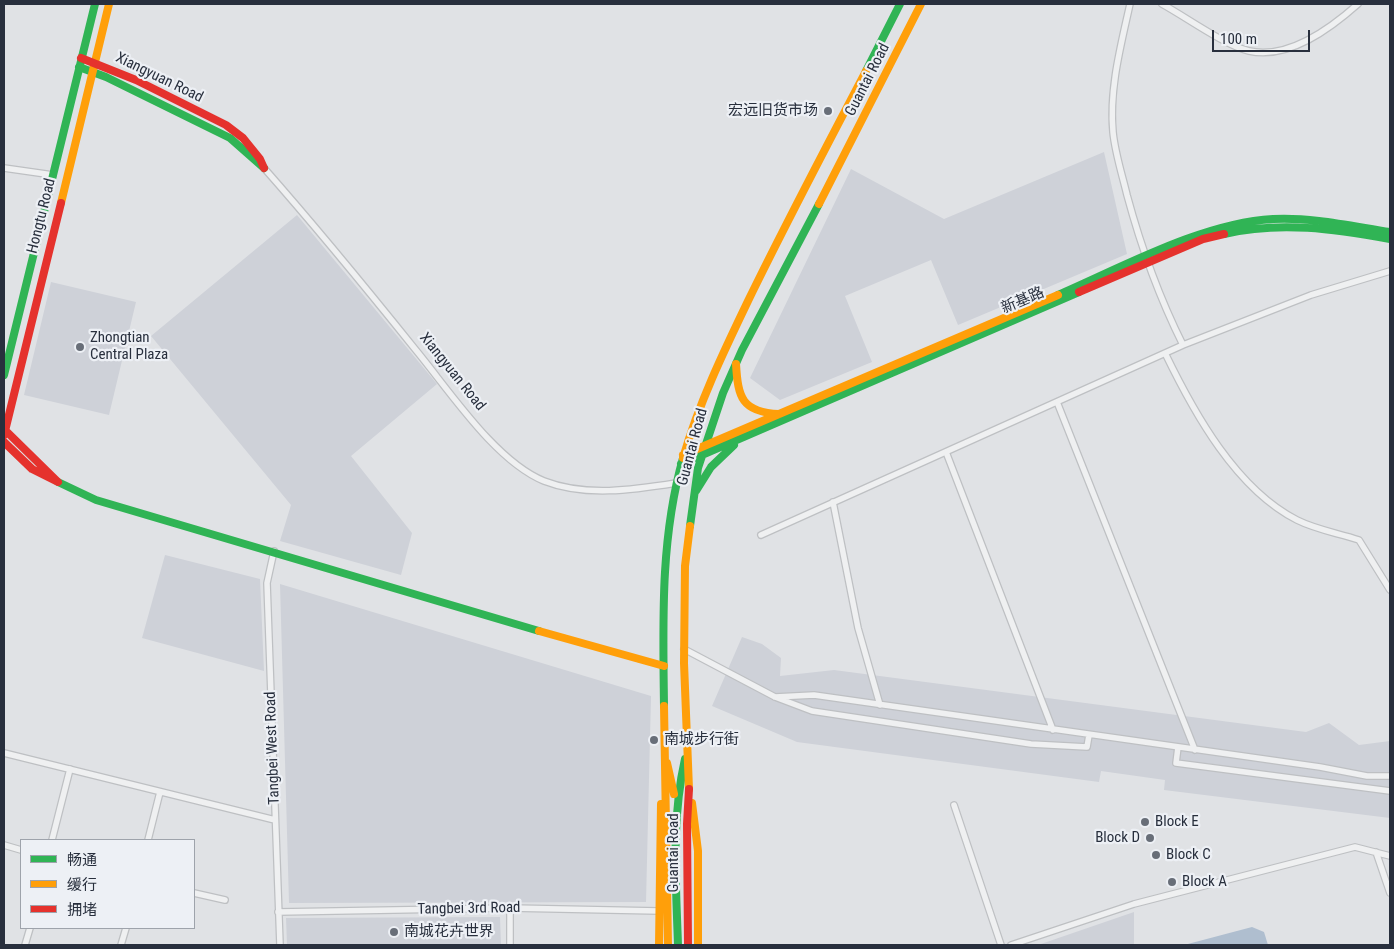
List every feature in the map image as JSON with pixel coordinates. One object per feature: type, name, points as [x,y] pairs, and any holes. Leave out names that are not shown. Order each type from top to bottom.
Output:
[{"type":"main road","name":"Hongtu Road","points":[[4,370],[96,4]]},
{"type":"main road","name":"Hongtu Road","points":[[4,431],[109,4]]},
{"type":"main road","name":"Guantai Road","points":[[668,945],[667,826],[664,784],[664,561],[676,483],[683,455],[708,385],[774,250],[900,4]]},
{"type":"main road","name":"Guantai Road","points":[[688,945],[687,824],[690,782],[687,754],[684,650],[685,566],[694,494],[704,451],[736,364],[883,82],[921,4]]},
{"type":"main road","name":"Xiangyuan Road","points":[[81,58],[136,80],[226,125],[243,138],[260,158],[264,168]]},
{"type":"main road","name":"Xiangyuan Road","points":[[79,67],[230,138],[254,162],[264,168]]},
{"type":"main road","name":"新基路","points":[[683,455],[704,451],[744,438],[1200,234],[1256,221],[1284,219],[1314,221],[1390,232]]},
{"type":"main road","name":"新基路","points":[[681,464],[704,451],[783,414],[1147,259],[1203,239],[1257,227],[1305,226],[1390,239]]},
{"type":"main road","points":[[736,364],[736,386],[739,397],[746,405],[761,412],[783,414]]},
{"type":"main road","points":[[4,431],[58,482]]},
{"type":"main road","points":[[694,494],[721,456],[744,438]]},
{"type":"main road","points":[[4,442],[32,469],[96,500],[274,551],[617,654],[664,666]]},
{"type":"main road","points":[[665,753],[672,782],[676,812]]},
{"type":"main road","points":[[678,945],[676,812],[679,781],[687,754]]},
{"type":"main road","points":[[690,782],[698,851],[698,945]]},
{"type":"main road","points":[[659,945],[659,823],[664,784]]},
{"type":"street","points":[[1130,4],[1113,91],[1113,132],[1122,175],[1147,259],[1168,314],[1183,345]]},
{"type":"street","points":[[1162,4],[1228,41],[1250,51],[1257,51],[1298,45],[1332,27],[1358,4]]},
{"type":"street","points":[[4,168],[53,175]]},
{"type":"street","name":"Xiangyuan Road","points":[[264,168],[308,218],[484,432],[521,468],[561,486],[584,490],[614,490],[676,483]]},
{"type":"street","points":[[761,535],[1183,345],[1311,295],[1390,271]]},
{"type":"street","points":[[1165,353],[1182,387],[1239,475],[1295,520],[1318,530],[1359,540],[1390,590]]},
{"type":"street","points":[[1057,402],[1195,750]]},
{"type":"street","points":[[946,452],[1053,730]]},
{"type":"street","points":[[833,502],[858,628],[880,705]]},
{"type":"street","name":"Tangbei West Road","points":[[274,551],[267,583],[280,945]]},
{"type":"street","points":[[684,650],[775,697],[812,711],[1031,744],[1087,747],[1089,735]]},
{"type":"street","points":[[775,697],[814,696],[1320,766],[1346,773],[1390,776]]},
{"type":"street","points":[[1178,747],[1176,763],[1390,791]]},
{"type":"street","points":[[4,753],[275,820]]},
{"type":"street","points":[[52,839],[70,769]]},
{"type":"street","points":[[148,839],[160,792]]},
{"type":"street","points":[[954,805],[1001,945]]},
{"type":"street","points":[[4,845],[20,850]]},
{"type":"street","points":[[1011,945],[1134,904],[1355,846],[1390,856]]},
{"type":"street","points":[[1376,852],[1390,893]]},
{"type":"street","points":[[195,893],[225,900]]},
{"type":"street","points":[[510,908],[510,945]]},
{"type":"street","name":"Tangbei 3rd Road","points":[[278,912],[510,908],[659,912]]},
{"type":"street","points":[[25,945],[30,929]]},
{"type":"street","points":[[121,945],[126,929]]},
{"type":"shaded area","points":[[1104,152],[1127,254],[958,325],[931,260],[845,296],[872,362],[780,400],[750,378],[851,169],[944,219]]},
{"type":"shaded area","points":[[297,215],[437,384],[351,456],[412,533],[401,575],[280,541],[291,505],[151,336]]},
{"type":"shaded area","name":"Zhongtian Central Plaza","points":[[51,282],[136,302],[109,415],[24,395]]},
{"type":"shaded area","points":[[165,555],[260,579],[264,671],[142,638]]},
{"type":"shaded area","points":[[280,584],[651,696],[646,902],[289,903]]},
{"type":"shaded area","points":[[742,637],[762,644],[781,658],[780,676],[834,670],[1306,732],[1329,723],[1359,745],[1390,741],[1390,818],[1164,790],[1165,780],[1101,771],[1099,782],[797,742],[712,706]]},
{"type":"shaded area","points":[[1134,912],[1134,945],[1038,945]]},
{"type":"shaded area","name":"南城花卉世界","points":[[500,917],[501,945],[287,945],[286,918]]},
{"type":"water","points":[[1252,927],[1264,932],[1268,945],[1184,945]]},
{"type":"traffic: fast","points":[[4,375],[95,4]]},
{"type":"traffic: fast","points":[[866,71],[900,4]]},
{"type":"traffic: fast","points":[[79,67],[106,77],[230,138],[264,168]]},
{"type":"traffic: fast","points":[[690,526],[698,468],[723,393],[742,350],[819,204]]},
{"type":"traffic: fast","points":[[1058,295],[1191,237],[1246,222],[1273,219],[1302,219],[1390,232]]},
{"type":"traffic: fast","points":[[1224,234],[1245,230],[1287,227],[1349,232],[1390,239]]},
{"type":"traffic: fast","points":[[681,464],[1079,292]]},
{"type":"traffic: fast","points":[[696,491],[711,467],[734,445]]},
{"type":"traffic: fast","points":[[664,706],[664,581],[670,519],[683,458]]},
{"type":"traffic: fast","points":[[58,482],[96,500],[539,631]]},
{"type":"traffic: fast","points":[[678,945],[676,828],[685,759]]},
{"type":"traffic: slow","points":[[61,203],[109,4]]},
{"type":"traffic: slow","points":[[819,204],[921,4]]},
{"type":"traffic: slow","points":[[683,458],[712,378],[762,272],[866,71]]},
{"type":"traffic: slow","points":[[683,455],[1058,295]]},
{"type":"traffic: slow","points":[[736,364],[738,386],[744,401],[757,410],[779,414]]},
{"type":"traffic: slow","points":[[689,789],[684,663],[685,566],[690,526]]},
{"type":"traffic: slow","points":[[539,631],[664,666]]},
{"type":"traffic: slow","points":[[664,706],[668,945]]},
{"type":"traffic: slow","points":[[667,763],[674,794]]},
{"type":"traffic: slow","points":[[692,803],[698,851],[698,945]]},
{"type":"traffic: slow","points":[[659,945],[661,804]]},
{"type":"traffic: jam","points":[[81,58],[136,80],[226,125],[243,138],[260,159],[264,168]]},
{"type":"traffic: jam","points":[[4,435],[61,203]]},
{"type":"traffic: jam","points":[[1079,292],[1203,239],[1224,234]]},
{"type":"traffic: jam","points":[[4,429],[58,482],[32,469],[4,442]]},
{"type":"traffic: jam","points":[[688,945],[687,824],[689,789]]},
{"type":"place","name":"宏远旧货市场","points":[[828,111]]},
{"type":"place","name":"Zhongtian Central Plaza","points":[[80,347]]},
{"type":"place","name":"南城步行街","points":[[654,740]]},
{"type":"place","name":"Block E","points":[[1145,822]]},
{"type":"place","name":"Block D","points":[[1150,838]]},
{"type":"place","name":"Block C","points":[[1156,855]]},
{"type":"place","name":"Block A","points":[[1172,882]]},
{"type":"place","name":"南城花卉世界","points":[[394,932]]}]
